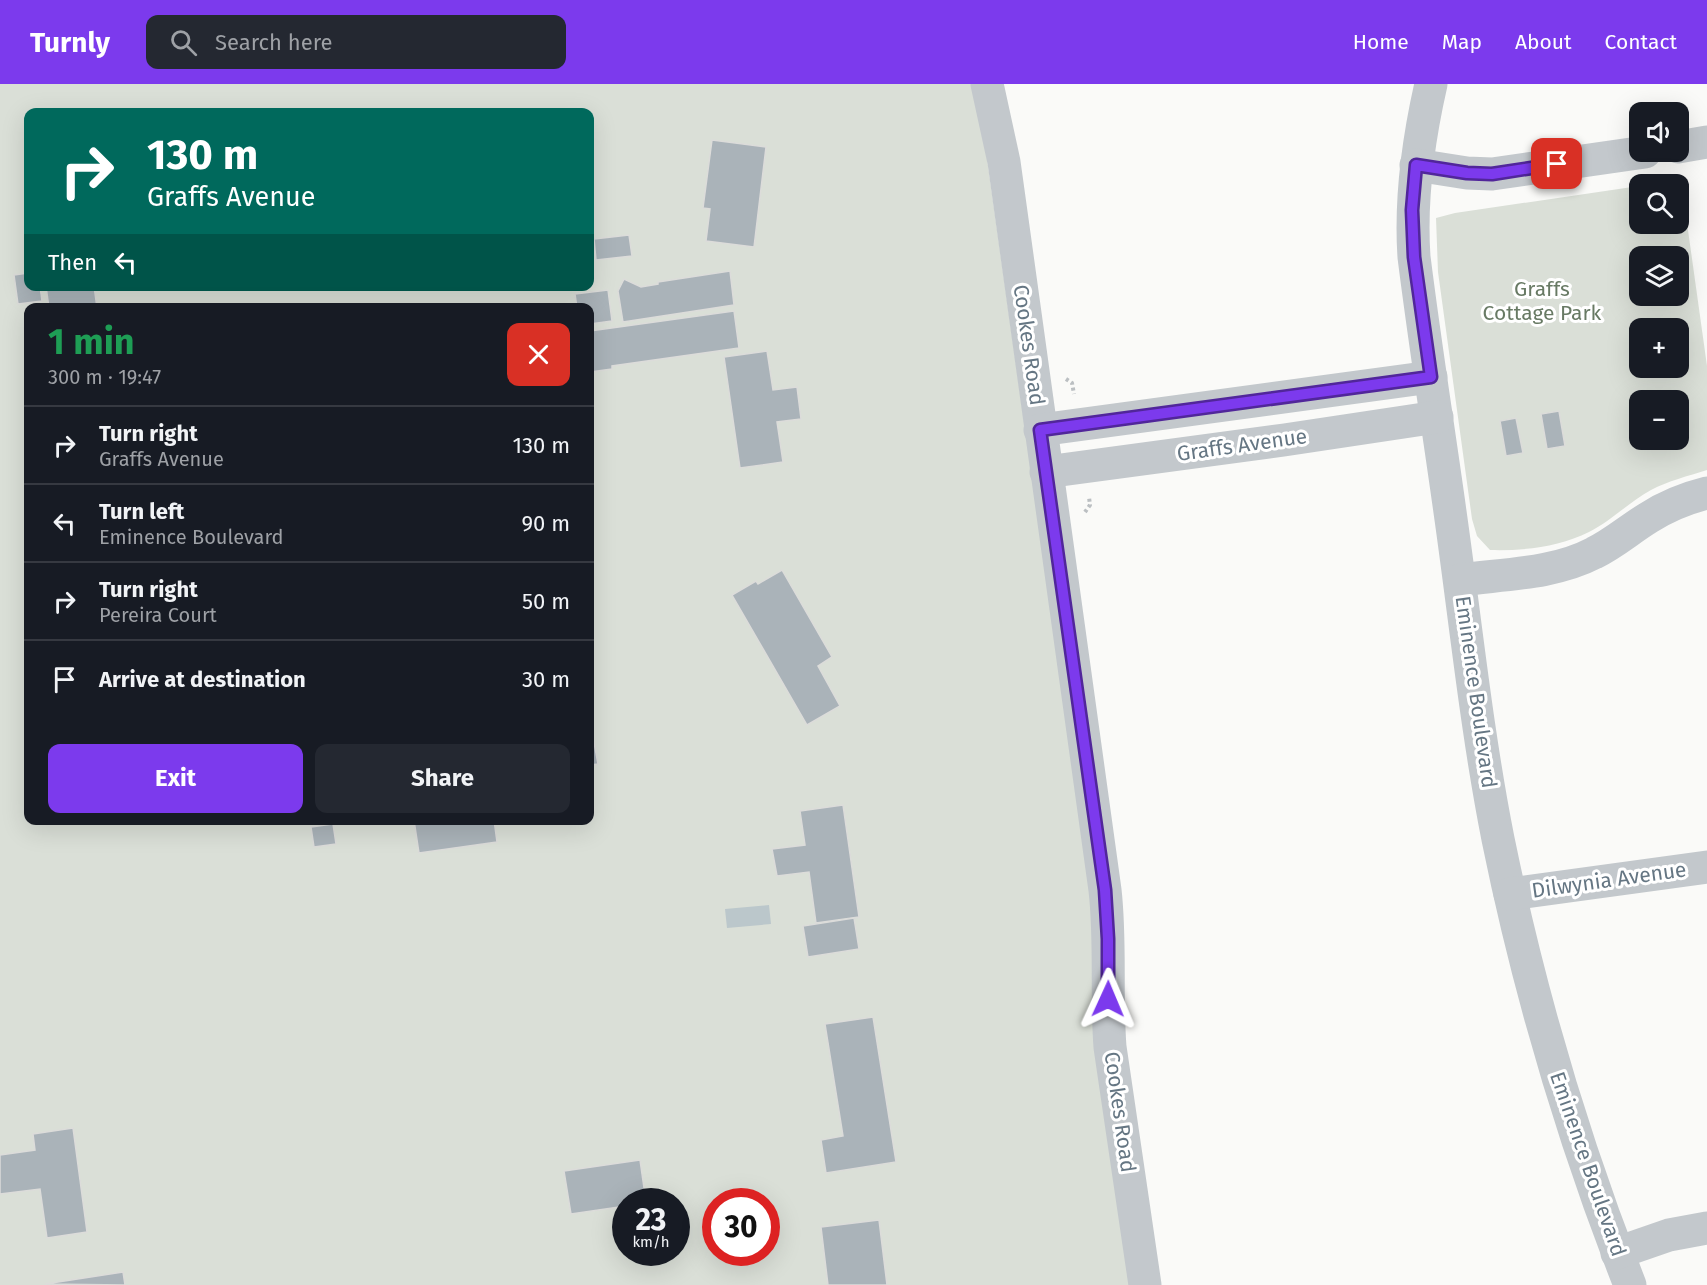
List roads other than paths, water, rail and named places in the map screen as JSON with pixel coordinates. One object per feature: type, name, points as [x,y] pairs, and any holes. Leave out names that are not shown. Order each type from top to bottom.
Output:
[{"type":"street","name":"Cookes Road","points":[[987,84],[1004,162],[1105,890],[1108,939],[1107,1012],[1110,1047],[1145,1285]]},
{"type":"street","name":"Eminence Boulevard","points":[[1431,84],[1421,127],[1416,165],[1412,210],[1414,257],[1478,724],[1498,837],[1538,1010],[1584,1161],[1630,1285]]},
{"type":"street","points":[[1689,145],[1707,142]]},
{"type":"street","points":[[1416,165],[1467,173],[1492,174],[1629,154]]},
{"type":"street","name":"Graffs Avenue","points":[[1040,430],[1431,377]]},
{"type":"street","name":"Graffs Avenue","points":[[1046,472],[1437,417]]},
{"type":"street","points":[[1460,580],[1555,567],[1575,562],[1595,553],[1649,517],[1707,493]]},
{"type":"street","name":"Dilwynia Avenue","points":[[1510,894],[1707,867]]},
{"type":"street","points":[[1617,1253],[1661,1238],[1707,1228]]},
{"type":"park label","name":"Graffs Cottage Park","points":[[1542,301]]}]
